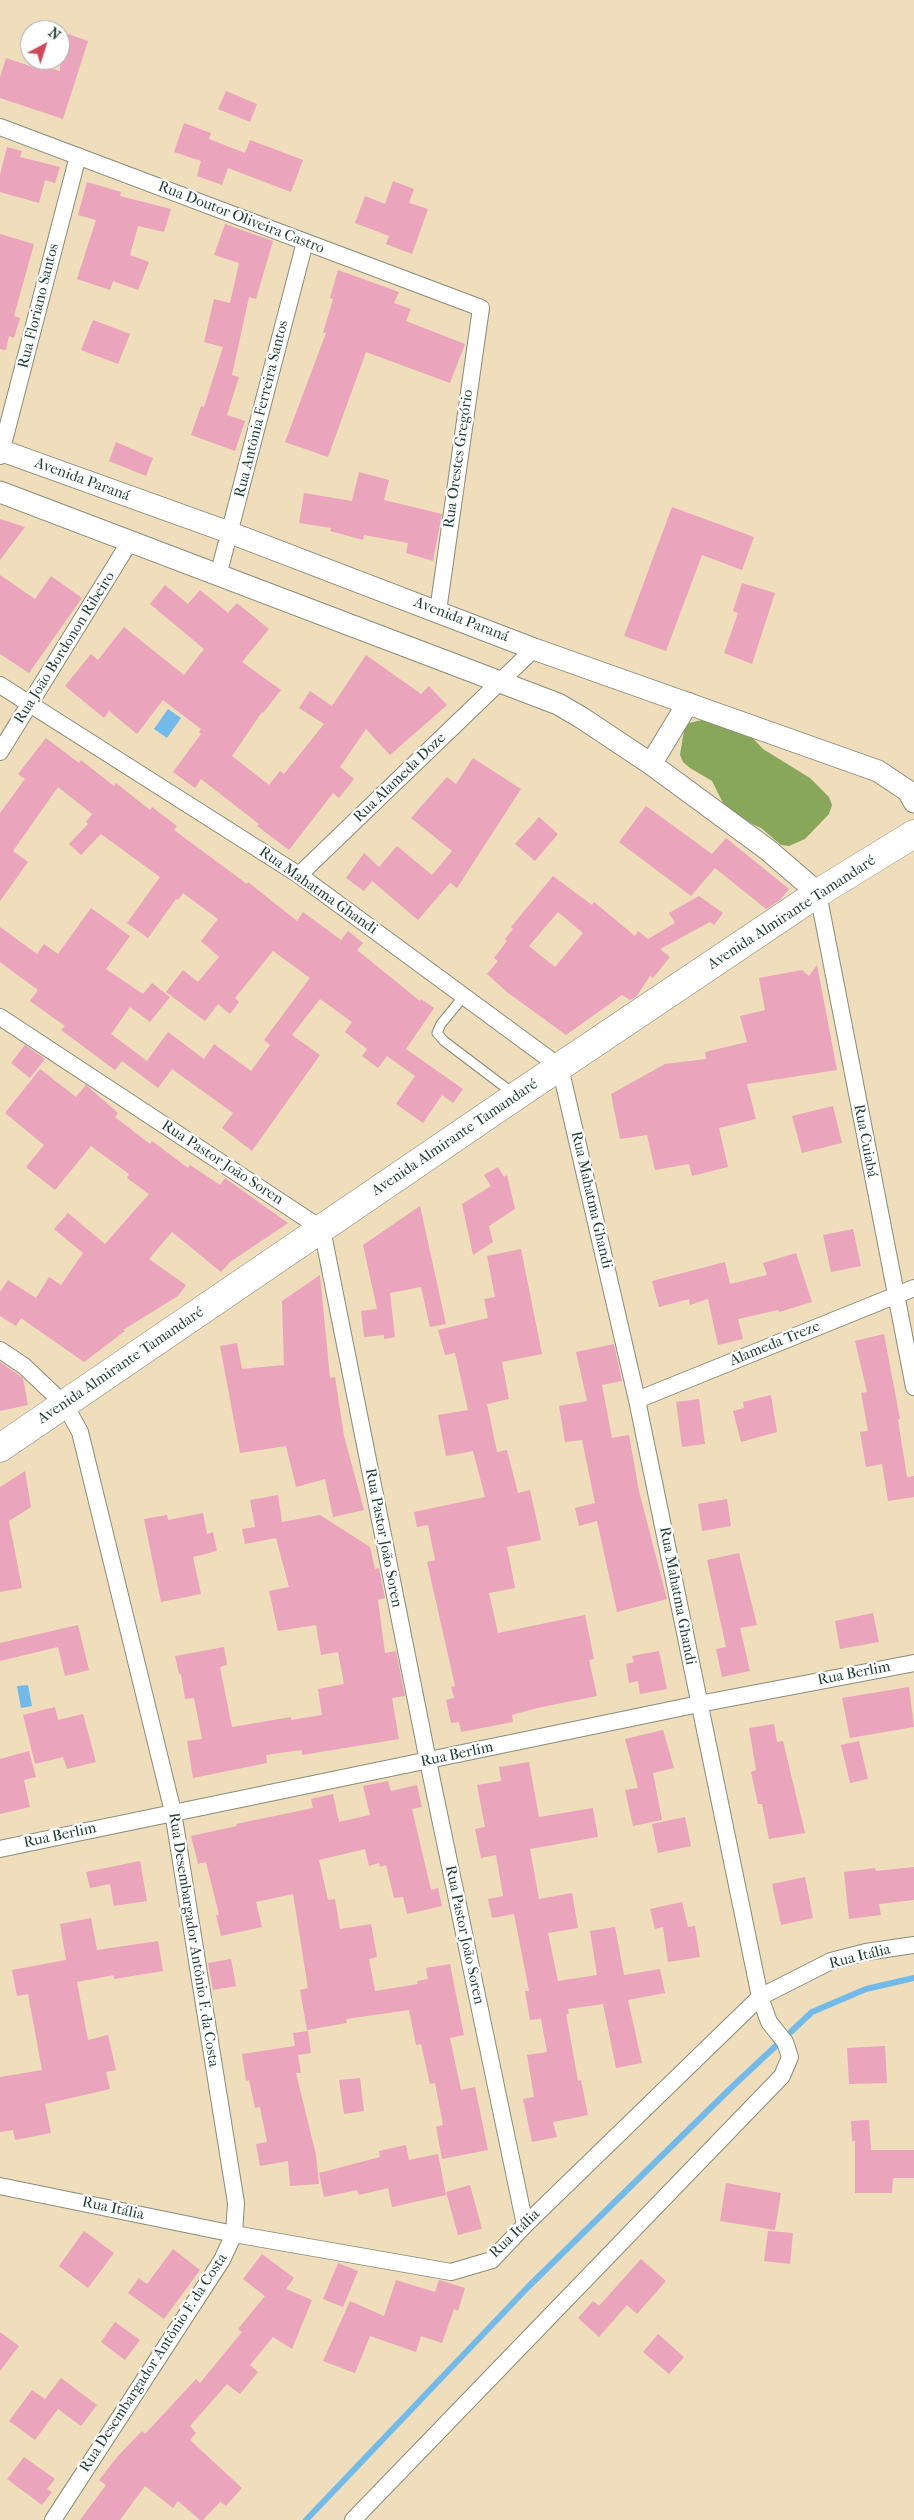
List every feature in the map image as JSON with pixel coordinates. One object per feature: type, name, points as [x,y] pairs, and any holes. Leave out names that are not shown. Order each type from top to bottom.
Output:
[{"type":"highway","name":"Avenida Almirante Tamandaré","points":[[0,1448],[516,1096],[818,893],[914,834]]},
{"type":"street","name":"Rua Doutor Oliveira Castro","points":[[0,127],[481,308]]},
{"type":"street","name":"Rua Floriano Santos","points":[[1,452],[78,156]]},
{"type":"street","name":"Rua Antônia Ferreira Santos","points":[[218,576],[231,533],[305,242]]},
{"type":"street","name":"Rua Orestes Gregório","points":[[438,610],[481,308]]},
{"type":"street","name":"Avenida Paraná","points":[[1,452],[231,533],[438,610],[534,649],[878,771],[908,791],[914,802]]},
{"type":"street","points":[[0,492],[129,543],[558,704],[650,764],[768,850],[818,893]]},
{"type":"street","name":"Rua João Bordonon Ribeiro","points":[[0,752],[31,705],[129,543]]},
{"type":"street","name":"Rua Alameda Doze","points":[[299,875],[502,682],[534,649]]},
{"type":"street","name":"Rua Mahatma Ghandi","points":[[0,685],[299,875],[560,1067],[637,1400],[760,1997],[769,2022],[785,2042],[790,2057],[782,2076],[352,2520]]},
{"type":"street","points":[[650,764],[688,703]]},
{"type":"street","name":"Rua Cuiabá","points":[[818,893],[914,1387]]},
{"type":"street","name":"Rua Pastor João Soren","points":[[0,1017],[322,1229],[428,1762],[525,2224]]},
{"type":"street","name":"Alameda Treze","points":[[637,1400],[914,1288]]},
{"type":"street","name":"Rua Desembargador Antônio F. da Costa","points":[[0,1350],[24,1366],[65,1405],[80,1432],[173,1812],[236,2203],[234,2234],[222,2260],[53,2520]]},
{"type":"street","name":"Rua Berlim","points":[[0,1848],[428,1762],[699,1704],[914,1663]]},
{"type":"street","name":"Rua Itália","points":[[0,2186],[234,2234],[451,2272],[492,2260],[525,2224],[760,1997],[831,1961],[866,1952],[914,1945]]},
{"type":"lane","points":[[464,996],[440,1024],[437,1033],[444,1041],[516,1096]]},
{"type":"green space","points":[[706,719],[748,733],[763,749],[810,778],[829,797],[832,805],[829,814],[805,839],[789,846],[781,845],[761,828],[744,820],[723,803],[712,781],[683,762],[680,755],[684,730],[689,723]]},
{"type":"water","points":[[168,709],[181,718],[167,738],[154,729]]},
{"type":"water","points":[[28,1685],[32,1706],[21,1708],[17,1686]]},
{"type":"building","points":[[70,35],[88,41],[63,119],[0,98],[0,77],[6,58],[20,63],[20,70],[70,70]]},
{"type":"building","points":[[226,91],[257,104],[250,122],[218,109]]},
{"type":"building","points":[[184,123],[211,133],[209,139],[245,153],[250,140],[303,160],[291,192],[228,168],[222,185],[197,176],[201,161],[174,152]]},
{"type":"building","points":[[7,147],[22,151],[20,157],[60,167],[55,183],[45,180],[39,203],[0,192],[0,175]]},
{"type":"building","points":[[393,181],[414,189],[409,203],[428,209],[412,254],[386,244],[389,236],[355,223],[365,196],[385,204]]},
{"type":"building","points":[[87,182],[121,192],[120,196],[171,209],[164,232],[138,226],[130,255],[149,262],[138,290],[113,281],[110,290],[77,279],[96,220],[78,215]]},
{"type":"building","points":[[225,224],[273,241],[256,299],[249,297],[232,375],[239,377],[227,415],[245,421],[235,451],[191,435],[201,406],[204,407],[223,347],[204,342],[214,299],[230,303],[239,263],[214,255]]},
{"type":"building","points":[[0,234],[34,244],[14,316],[20,318],[14,338],[9,336],[6,350],[0,349]]},
{"type":"building","points":[[338,270],[399,292],[394,303],[411,309],[406,321],[465,344],[450,383],[366,352],[328,457],[285,442],[326,333],[323,333],[333,299],[330,298]]},
{"type":"building","points":[[93,320],[130,334],[118,364],[81,350]]},
{"type":"building","points":[[116,442],[153,458],[146,476],[109,461]]},
{"type":"building","points":[[359,472],[389,480],[384,500],[442,514],[433,561],[406,553],[408,543],[364,535],[363,540],[330,531],[331,528],[299,523],[304,493],[352,501]]},
{"type":"building","points":[[672,507],[754,537],[742,570],[702,555],[666,651],[624,636]]},
{"type":"building","points":[[0,519],[25,527],[0,560]]},
{"type":"building","points":[[0,575],[35,599],[51,576],[82,598],[29,673],[0,654]]},
{"type":"building","points":[[742,583],[775,593],[752,664],[724,653],[738,613],[733,611]]},
{"type":"building","points":[[165,585],[188,604],[200,590],[228,613],[237,603],[269,629],[242,662],[281,690],[262,712],[232,756],[269,785],[280,771],[284,774],[324,724],[299,708],[310,691],[332,706],[366,655],[421,694],[429,686],[447,705],[390,755],[366,729],[340,767],[354,779],[339,798],[333,793],[289,850],[201,779],[195,788],[173,772],[201,734],[199,732],[201,729],[163,700],[137,734],[109,711],[104,718],[65,686],[91,654],[98,660],[124,627],[184,675],[204,649],[150,604]]},
{"type":"building","points":[[46,738],[79,763],[81,760],[114,786],[116,783],[150,810],[152,807],[177,826],[174,830],[247,884],[248,882],[297,921],[303,912],[341,940],[348,931],[363,943],[357,950],[420,1001],[421,999],[434,1008],[406,1049],[463,1089],[453,1103],[442,1095],[423,1123],[396,1104],[415,1076],[387,1056],[378,1068],[362,1056],[367,1049],[345,1032],[352,1022],[320,999],[292,1035],[320,1055],[252,1151],[222,1128],[233,1113],[172,1069],[158,1088],[122,1061],[115,1070],[61,1030],[65,1026],[30,1001],[38,990],[0,962],[0,927],[37,954],[44,944],[58,954],[91,908],[130,936],[106,969],[143,994],[152,983],[170,997],[150,1022],[130,1007],[111,1034],[147,1061],[168,1032],[204,1059],[214,1044],[251,1071],[270,1045],[264,1040],[310,978],[273,951],[235,998],[239,1002],[230,1014],[218,1004],[205,1021],[166,992],[183,970],[198,982],[219,957],[201,941],[218,919],[183,893],[178,900],[176,899],[148,938],[127,923],[160,877],[101,834],[81,855],[69,844],[88,824],[86,822],[92,814],[58,787],[13,851],[28,862],[0,901],[0,813],[25,779],[18,774]]},
{"type":"building","points":[[473,758],[521,789],[457,888],[450,883],[418,920],[372,881],[364,891],[346,878],[364,853],[379,867],[397,846],[432,875],[452,851],[411,818],[447,777],[456,784]]},
{"type":"building","points":[[646,806],[712,854],[726,838],[789,889],[780,900],[766,909],[715,868],[691,896],[619,842]]},
{"type":"building","points":[[539,817],[558,834],[535,861],[515,844]]},
{"type":"building","points":[[553,876],[592,905],[594,902],[635,936],[638,931],[648,939],[675,923],[669,913],[699,896],[723,913],[714,925],[710,922],[660,949],[670,957],[653,978],[650,976],[636,997],[630,1000],[622,995],[566,1035],[507,992],[487,974],[498,961],[494,958],[507,941],[505,939],[513,929],[511,927]],"holes":[[[558,912],[583,933],[555,967],[529,946]]]},
{"type":"building","points":[[817,965],[837,1070],[747,1084],[756,1119],[719,1128],[728,1167],[692,1176],[689,1164],[655,1170],[647,1135],[620,1139],[611,1094],[665,1064],[706,1059],[705,1052],[747,1042],[740,1016],[765,1010],[759,978],[802,970],[809,976]]},
{"type":"building","points":[[25,1045],[45,1059],[30,1078],[11,1063]]},
{"type":"building","points":[[40,1069],[76,1097],[86,1085],[118,1113],[115,1117],[150,1144],[152,1141],[188,1168],[190,1165],[220,1185],[225,1178],[288,1223],[230,1262],[221,1272],[172,1232],[149,1259],[186,1285],[178,1296],[123,1330],[125,1331],[84,1362],[21,1318],[16,1326],[0,1316],[0,1292],[8,1280],[36,1298],[49,1277],[61,1285],[83,1253],[54,1229],[68,1213],[105,1244],[149,1194],[127,1178],[129,1174],[91,1146],[55,1190],[26,1167],[44,1145],[5,1113]]},
{"type":"building","points":[[833,1106],[842,1143],[802,1153],[792,1116]]},
{"type":"building","points":[[498,1167],[504,1177],[507,1175],[515,1209],[489,1226],[493,1242],[473,1255],[462,1204],[491,1186],[484,1175]]},
{"type":"building","points":[[420,1206],[446,1324],[430,1327],[421,1287],[390,1293],[395,1337],[384,1339],[384,1335],[364,1337],[361,1311],[377,1309],[363,1245]]},
{"type":"building","points":[[853,1229],[861,1266],[831,1272],[823,1235]]},
{"type":"building","points":[[521,1249],[542,1354],[502,1362],[509,1399],[487,1404],[497,1452],[507,1450],[518,1493],[530,1490],[541,1540],[507,1547],[515,1588],[489,1593],[498,1633],[585,1615],[594,1659],[589,1660],[597,1696],[537,1708],[512,1715],[513,1722],[461,1732],[459,1722],[451,1723],[446,1700],[454,1698],[451,1687],[455,1686],[427,1562],[435,1560],[428,1525],[417,1527],[414,1512],[485,1497],[473,1451],[446,1456],[438,1415],[468,1410],[455,1353],[445,1355],[438,1330],[488,1318],[484,1299],[495,1297],[487,1256]]},
{"type":"building","points":[[796,1253],[812,1302],[779,1312],[778,1310],[738,1319],[743,1339],[718,1345],[708,1299],[690,1305],[689,1299],[659,1307],[652,1281],[725,1262],[730,1284],[767,1275],[763,1263]]},
{"type":"building","points":[[320,1275],[330,1378],[335,1377],[344,1436],[364,1510],[333,1517],[325,1479],[296,1487],[286,1446],[240,1453],[220,1346],[237,1343],[242,1369],[284,1365],[282,1301]]},
{"type":"building","points":[[884,1334],[900,1419],[898,1420],[907,1477],[914,1476],[914,1497],[888,1501],[882,1464],[866,1467],[860,1432],[868,1431],[861,1393],[867,1392],[855,1341]]},
{"type":"building","points":[[614,1344],[622,1381],[602,1385],[612,1438],[629,1435],[639,1491],[667,1599],[617,1612],[597,1521],[579,1526],[575,1508],[595,1503],[582,1440],[565,1442],[559,1406],[587,1401],[576,1352]]},
{"type":"building","points":[[0,1362],[23,1378],[28,1405],[0,1411]]},
{"type":"building","points":[[771,1395],[777,1432],[741,1442],[733,1411],[744,1408],[743,1402]]},
{"type":"building","points":[[699,1399],[705,1444],[682,1447],[676,1402]]},
{"type":"building","points":[[25,1471],[31,1507],[9,1521],[22,1588],[0,1592],[0,1487]]},
{"type":"building","points":[[278,1495],[282,1522],[320,1515],[370,1547],[375,1569],[379,1568],[385,1598],[378,1600],[385,1653],[396,1651],[405,1696],[392,1698],[399,1739],[302,1755],[302,1750],[266,1755],[267,1763],[193,1778],[187,1741],[202,1739],[194,1698],[185,1699],[181,1674],[179,1674],[175,1656],[224,1647],[227,1665],[220,1667],[232,1727],[291,1717],[291,1720],[322,1715],[318,1689],[344,1684],[338,1652],[321,1655],[316,1625],[278,1631],[269,1591],[289,1587],[276,1538],[245,1544],[242,1529],[255,1527],[250,1500]]},
{"type":"building","points":[[727,1499],[731,1526],[702,1531],[698,1504]]},
{"type":"building","points":[[203,1513],[207,1534],[213,1532],[217,1551],[193,1557],[201,1594],[161,1602],[144,1519],[167,1515],[168,1520]]},
{"type":"building","points":[[739,1553],[757,1625],[740,1628],[750,1671],[722,1677],[716,1649],[726,1647],[707,1560]]},
{"type":"building","points":[[873,1613],[879,1642],[840,1649],[835,1621]]},
{"type":"building","points":[[78,1625],[89,1670],[65,1676],[58,1647],[0,1661],[0,1643]]},
{"type":"building","points":[[659,1651],[667,1689],[640,1694],[638,1681],[629,1683],[626,1664],[634,1662],[632,1656]]},
{"type":"building","points":[[909,1687],[914,1727],[850,1738],[842,1698]]},
{"type":"building","points":[[55,1707],[58,1720],[83,1714],[96,1762],[67,1769],[63,1757],[35,1764],[23,1715]]},
{"type":"building","points":[[774,1724],[777,1742],[783,1741],[805,1833],[769,1839],[762,1804],[758,1804],[751,1772],[756,1770],[749,1728]]},
{"type":"building","points":[[663,1730],[674,1768],[653,1773],[662,1820],[633,1826],[625,1790],[638,1788],[625,1739]]},
{"type":"building","points":[[859,1741],[868,1779],[850,1783],[841,1745]]},
{"type":"building","points":[[29,1751],[36,1777],[24,1780],[30,1807],[0,1814],[0,1759]]},
{"type":"building","points":[[529,1762],[539,1817],[593,1808],[598,1837],[530,1849],[539,1899],[572,1893],[578,1928],[548,1933],[558,1981],[597,1975],[590,1931],[615,1927],[624,1975],[660,1969],[665,1993],[628,2000],[642,2063],[616,2068],[603,2004],[568,2009],[569,2014],[566,2014],[578,2081],[581,2080],[588,2115],[553,2122],[557,2137],[532,2142],[523,2099],[534,2097],[527,2055],[547,2052],[541,2019],[530,2020],[525,1991],[529,1991],[514,1914],[492,1918],[488,1899],[503,1896],[496,1855],[481,1858],[475,1829],[485,1827],[477,1785],[501,1781],[499,1767]]},
{"type":"building","points":[[388,1781],[391,1791],[417,1785],[422,1807],[412,1809],[431,1890],[438,1888],[442,1906],[407,1914],[403,1897],[394,1898],[386,1865],[380,1867],[379,1863],[369,1866],[365,1849],[319,1860],[328,1900],[335,1899],[340,1929],[371,1924],[377,1957],[369,1959],[375,1991],[418,1984],[417,1981],[428,1979],[426,1968],[450,1964],[464,2035],[450,2038],[461,2090],[475,2087],[488,2150],[442,2159],[436,2127],[443,2125],[435,2083],[430,2084],[421,2044],[416,2045],[409,2010],[346,2019],[347,2023],[307,2030],[300,1990],[308,1988],[293,1894],[256,1902],[262,1927],[221,1936],[216,1915],[219,1915],[206,1862],[198,1864],[191,1836],[237,1826],[236,1824],[313,1808],[311,1799],[333,1794],[339,1822],[370,1815],[363,1786]]},
{"type":"building","points":[[685,1817],[691,1846],[658,1853],[652,1824]]},
{"type":"building","points":[[140,1861],[147,1901],[114,1906],[110,1884],[90,1888],[86,1872]]},
{"type":"building","points":[[914,1867],[914,1900],[879,1904],[881,1915],[849,1919],[844,1872],[875,1868],[876,1871]]},
{"type":"building","points":[[805,1877],[813,1918],[781,1925],[772,1884]]},
{"type":"building","points":[[682,1902],[688,1927],[695,1926],[700,1957],[668,1962],[663,1927],[655,1929],[650,1909]]},
{"type":"building","points":[[91,1918],[97,1950],[158,1941],[163,1971],[114,1979],[114,1975],[77,1982],[88,2040],[108,2035],[116,2070],[106,2072],[110,2089],[45,2104],[51,2133],[15,2140],[13,2130],[0,2132],[0,2077],[42,2070],[28,1994],[17,1996],[12,1970],[66,1960],[60,1924]]},
{"type":"building","points":[[231,1959],[236,1986],[213,1990],[208,1963]]},
{"type":"building","points":[[308,2031],[311,2053],[298,2055],[301,2073],[296,2073],[316,2155],[319,2184],[290,2186],[288,2161],[260,2166],[256,2144],[267,2142],[260,2107],[255,2108],[249,2080],[246,2081],[242,2054],[295,2046],[293,2033]]},
{"type":"building","points":[[885,2046],[887,2083],[849,2084],[847,2048]]},
{"type":"building","points":[[360,2078],[364,2111],[344,2114],[339,2080]]},
{"type":"building","points":[[869,2120],[871,2150],[914,2150],[914,2178],[893,2178],[892,2193],[855,2193],[855,2141],[852,2141],[851,2121]]},
{"type":"building","points":[[406,2145],[409,2160],[438,2154],[446,2195],[392,2207],[388,2188],[359,2195],[357,2190],[324,2197],[319,2173],[380,2157],[379,2151]]},
{"type":"building","points":[[726,2183],[781,2193],[775,2230],[720,2221]]},
{"type":"building","points":[[470,2185],[482,2229],[458,2235],[446,2192]]},
{"type":"building","points":[[84,2231],[114,2253],[88,2288],[59,2266]]},
{"type":"building","points":[[768,2231],[793,2233],[790,2264],[764,2261]]},
{"type":"building","points":[[173,2249],[200,2270],[164,2319],[128,2293],[139,2278],[147,2284]]},
{"type":"building","points":[[262,2254],[294,2278],[286,2289],[312,2300],[292,2349],[273,2337],[250,2365],[258,2372],[240,2394],[227,2384],[190,2426],[196,2433],[190,2440],[242,2488],[226,2506],[220,2502],[203,2520],[200,2520],[178,2501],[173,2508],[145,2486],[120,2520],[80,2520],[106,2485],[99,2480],[118,2456],[142,2431],[145,2434],[196,2379],[200,2383],[242,2332],[238,2329],[265,2296],[243,2279]]},
{"type":"building","points":[[641,2259],[666,2281],[637,2314],[627,2305],[599,2337],[578,2318],[593,2301],[599,2306]]},
{"type":"building","points":[[338,2263],[358,2271],[343,2307],[323,2299]]},
{"type":"building","points":[[396,2280],[435,2292],[439,2280],[465,2288],[458,2311],[454,2309],[442,2343],[421,2336],[416,2352],[370,2336],[355,2373],[323,2361],[350,2301],[384,2316]]},
{"type":"building","points":[[115,2322],[140,2340],[125,2360],[101,2342]]},
{"type":"building","points":[[0,2332],[19,2346],[0,2371]]},
{"type":"building","points":[[658,2334],[684,2357],[669,2374],[643,2352]]},
{"type":"building","points":[[61,2378],[97,2405],[81,2426],[58,2409],[35,2440],[9,2421],[32,2390],[45,2399]]},
{"type":"building","points":[[24,2457],[55,2479],[47,2489],[52,2492],[42,2505],[7,2479]]},
{"type":"waterway","points":[[306,2520],[528,2287],[733,2086],[812,2012],[866,1989],[914,1978]]}]
